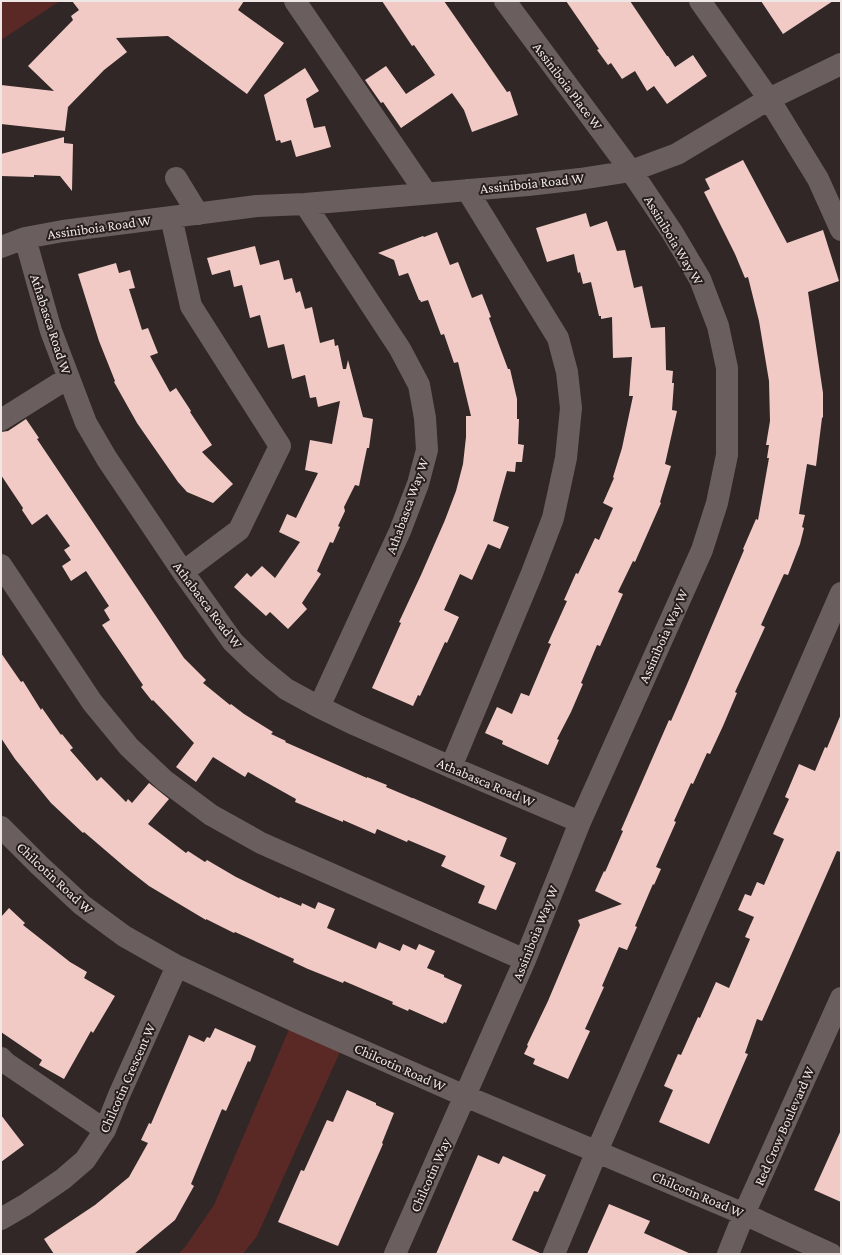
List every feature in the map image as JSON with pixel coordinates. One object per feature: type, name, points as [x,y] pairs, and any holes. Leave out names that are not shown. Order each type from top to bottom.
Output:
[{"type":"street","points":[[295,1],[426,193]]},
{"type":"street","name":"Assiniboia Place W","points":[[505,1],[631,170]]},
{"type":"street","points":[[700,1],[769,99],[818,179],[841,230]]},
{"type":"street","name":"Assiniboia Road W","points":[[1,247],[25,238],[63,231],[257,206],[305,204],[528,185],[580,179],[631,170],[677,154],[769,99],[841,64]]},
{"type":"street","name":"Assiniboia Way W","points":[[465,1096],[525,960],[580,822],[702,550],[717,503],[727,455],[727,368],[718,326],[700,279],[672,232],[631,170]]},
{"type":"street","points":[[176,178],[198,214]]},
{"type":"street","points":[[451,767],[532,573],[553,518],[566,458],[570,408],[567,372],[558,338],[466,190]]},
{"type":"street","name":"Athabasca Way W","points":[[305,204],[400,349],[419,385],[425,418],[427,450],[418,484],[400,531],[320,707]]},
{"type":"street","points":[[171,217],[191,306],[280,446],[239,530],[183,572]]},
{"type":"street","name":"Athabasca Road W","points":[[25,238],[51,331],[86,423],[107,459],[183,572],[233,642],[258,666],[286,689],[320,707],[356,725],[580,822]]},
{"type":"street","points":[[1,420],[68,378]]},
{"type":"street","points":[[1,565],[92,702],[129,747],[164,780],[211,815],[261,843],[525,960]]},
{"type":"street","points":[[554,1254],[597,1151],[841,593]]},
{"type":"street","name":"Chilcotin Road W","points":[[1,827],[82,905],[124,936],[177,966],[293,1020],[465,1096],[744,1214],[831,1254]]},
{"type":"street","name":"Chilcotin Crescent W","points":[[1,1219],[25,1205],[63,1179],[85,1160],[105,1130],[118,1095],[177,966]]},
{"type":"street","name":"Red Crow Boulevard W","points":[[728,1254],[744,1214],[841,998]]},
{"type":"street","points":[[1,1058],[6,1063],[105,1130]]},
{"type":"street","name":"Chilcotin Way","points":[[395,1254],[465,1096]]},
{"type":"shaded area","points":[[1,1],[60,1],[1,40]]},
{"type":"shaded area","points":[[293,1020],[344,1043],[257,1236],[243,1254],[178,1254],[185,1247],[214,1205]]},
{"type":"building","points":[[72,1],[244,1],[238,10],[284,43],[247,94],[168,36],[116,38],[127,52],[104,70],[68,107],[65,131],[1,124],[1,85],[54,91],[28,66],[73,20],[71,16],[79,10]]},
{"type":"building","points":[[382,1],[444,1],[507,92],[510,91],[518,115],[472,132],[464,110],[452,93],[401,128],[365,80],[386,66],[406,94],[435,75],[414,45],[412,46]]},
{"type":"building","points":[[566,1],[630,1],[675,67],[693,55],[707,76],[667,104],[654,86],[647,91],[635,71],[622,79],[611,63],[608,65],[597,50],[599,49]]},
{"type":"building","points":[[761,1],[833,1],[783,34]]},
{"type":"building","points":[[305,68],[319,91],[306,99],[314,128],[325,126],[331,147],[296,157],[291,140],[281,143],[280,140],[276,141],[264,95]]},
{"type":"building","points":[[64,137],[64,143],[73,144],[72,191],[60,176],[1,176],[1,154]]},
{"type":"building","points":[[743,160],[787,243],[823,230],[839,281],[808,292],[823,393],[823,417],[816,466],[807,464],[799,514],[805,515],[802,527],[804,528],[800,544],[788,575],[784,574],[761,625],[765,627],[735,692],[737,693],[723,726],[710,754],[707,753],[693,784],[691,783],[674,821],[676,822],[656,867],[661,869],[635,926],[637,927],[627,950],[619,947],[602,986],[604,987],[585,1029],[590,1031],[568,1079],[533,1064],[535,1059],[524,1054],[528,1046],[527,1045],[548,1001],[580,925],[578,920],[622,904],[595,891],[623,831],[621,830],[669,720],[671,721],[688,682],[756,519],[758,520],[769,458],[767,458],[769,445],[766,445],[770,421],[769,381],[759,321],[748,277],[745,278],[735,254],[704,192],[710,189],[705,179]]},
{"type":"building","points":[[586,213],[590,227],[607,221],[617,251],[625,250],[634,288],[642,286],[651,328],[665,327],[666,370],[673,371],[672,383],[674,383],[672,410],[677,411],[665,464],[671,466],[660,502],[661,503],[635,562],[633,561],[618,592],[623,594],[600,646],[597,645],[581,683],[583,684],[557,739],[559,740],[548,765],[502,744],[503,741],[485,733],[497,707],[512,714],[521,693],[529,696],[551,644],[548,643],[567,601],[564,600],[576,573],[578,574],[595,538],[599,540],[613,508],[603,503],[614,478],[633,396],[629,396],[632,357],[613,358],[612,317],[601,319],[601,316],[599,316],[591,282],[583,284],[580,272],[578,273],[574,254],[547,262],[536,228]]},
{"type":"building","points":[[437,232],[450,265],[458,262],[472,298],[482,294],[491,317],[489,318],[508,369],[510,369],[517,399],[517,419],[519,419],[518,444],[524,445],[522,462],[516,462],[515,472],[507,471],[493,521],[509,527],[500,549],[488,544],[472,580],[460,574],[444,610],[459,617],[447,643],[445,642],[420,696],[418,695],[413,706],[372,688],[401,623],[399,622],[445,520],[456,491],[463,464],[466,437],[466,416],[471,416],[458,362],[454,363],[444,334],[441,335],[428,300],[421,302],[408,273],[399,276],[394,260],[378,253]]},
{"type":"building","points":[[255,246],[260,265],[279,260],[284,280],[292,278],[296,293],[300,291],[305,309],[312,307],[320,343],[334,339],[335,346],[338,345],[343,369],[346,369],[348,360],[363,417],[373,419],[369,448],[367,448],[359,486],[355,485],[344,507],[345,511],[338,526],[340,527],[333,543],[330,542],[317,571],[321,574],[302,603],[307,609],[288,629],[270,612],[266,616],[234,587],[247,573],[251,577],[262,566],[275,578],[300,542],[279,532],[287,514],[296,518],[318,473],[305,470],[310,440],[332,444],[340,401],[318,407],[316,397],[310,398],[305,375],[292,379],[284,344],[268,348],[260,315],[250,318],[242,285],[234,287],[230,270],[212,275],[207,258]]},
{"type":"building","points":[[116,263],[119,273],[130,270],[135,288],[129,289],[142,330],[148,328],[158,353],[150,356],[170,392],[176,388],[212,445],[202,452],[233,484],[213,503],[187,492],[178,482],[137,423],[114,382],[115,381],[99,341],[78,274]]},
{"type":"building","points":[[26,419],[39,438],[37,439],[184,658],[206,680],[203,683],[230,705],[231,704],[273,732],[271,734],[286,741],[285,742],[367,778],[387,785],[386,787],[507,838],[500,856],[516,863],[496,910],[478,903],[485,886],[441,866],[446,856],[377,829],[375,834],[295,802],[296,799],[248,772],[245,777],[213,757],[196,782],[176,767],[194,743],[153,700],[152,701],[141,687],[143,685],[102,625],[110,620],[104,610],[109,606],[86,571],[71,581],[62,566],[71,560],[64,550],[70,546],[47,514],[32,525],[22,510],[23,508],[1,475],[1,432],[8,431]]},
{"type":"building","points":[[1,653],[21,682],[23,681],[41,710],[42,708],[61,735],[62,734],[73,748],[70,750],[97,781],[101,777],[126,802],[128,799],[132,803],[149,783],[169,799],[148,824],[186,853],[188,851],[205,862],[207,860],[236,877],[279,898],[280,897],[301,906],[302,903],[315,909],[318,902],[335,909],[327,928],[376,949],[379,942],[400,951],[403,944],[416,950],[419,944],[435,951],[427,968],[462,985],[446,1023],[444,1022],[443,1024],[409,1009],[408,1011],[392,1004],[393,1002],[344,981],[343,983],[308,969],[293,962],[294,959],[206,920],[149,886],[84,832],[83,833],[51,803],[15,759],[1,738]]},
{"type":"building","points":[[841,714],[841,852],[837,851],[762,1021],[757,1019],[745,1053],[748,1054],[709,1144],[659,1122],[673,1090],[664,1086],[678,1054],[681,1055],[698,1017],[700,1018],[716,982],[729,988],[750,939],[745,937],[754,917],[738,910],[745,894],[751,896],[757,882],[764,885],[784,839],[773,834],[789,799],[785,797],[799,764],[815,771],[825,747],[827,748]]},
{"type":"building","points":[[9,908],[25,923],[23,925],[70,962],[87,972],[84,978],[115,996],[93,1033],[91,1031],[64,1079],[39,1065],[42,1060],[1,1032],[1,917]]},
{"type":"building","points":[[215,1028],[256,1046],[250,1062],[248,1061],[226,1111],[222,1109],[191,1184],[194,1186],[175,1220],[134,1254],[54,1254],[44,1239],[95,1205],[129,1177],[148,1143],[141,1140],[149,1123],[151,1124],[189,1035],[204,1042],[207,1037],[210,1038]]},
{"type":"building","points":[[347,1090],[394,1113],[382,1143],[383,1144],[338,1246],[278,1222],[301,1170],[304,1171],[327,1120],[333,1122]]},
{"type":"building","points":[[1,1115],[24,1145],[1,1162]]},
{"type":"building","points":[[841,1130],[841,1202],[814,1190]]},
{"type":"building","points":[[478,1155],[499,1164],[503,1156],[546,1175],[538,1192],[534,1191],[512,1240],[542,1254],[436,1254]]},
{"type":"building","points":[[609,1204],[650,1221],[644,1233],[691,1254],[587,1254]]}]
